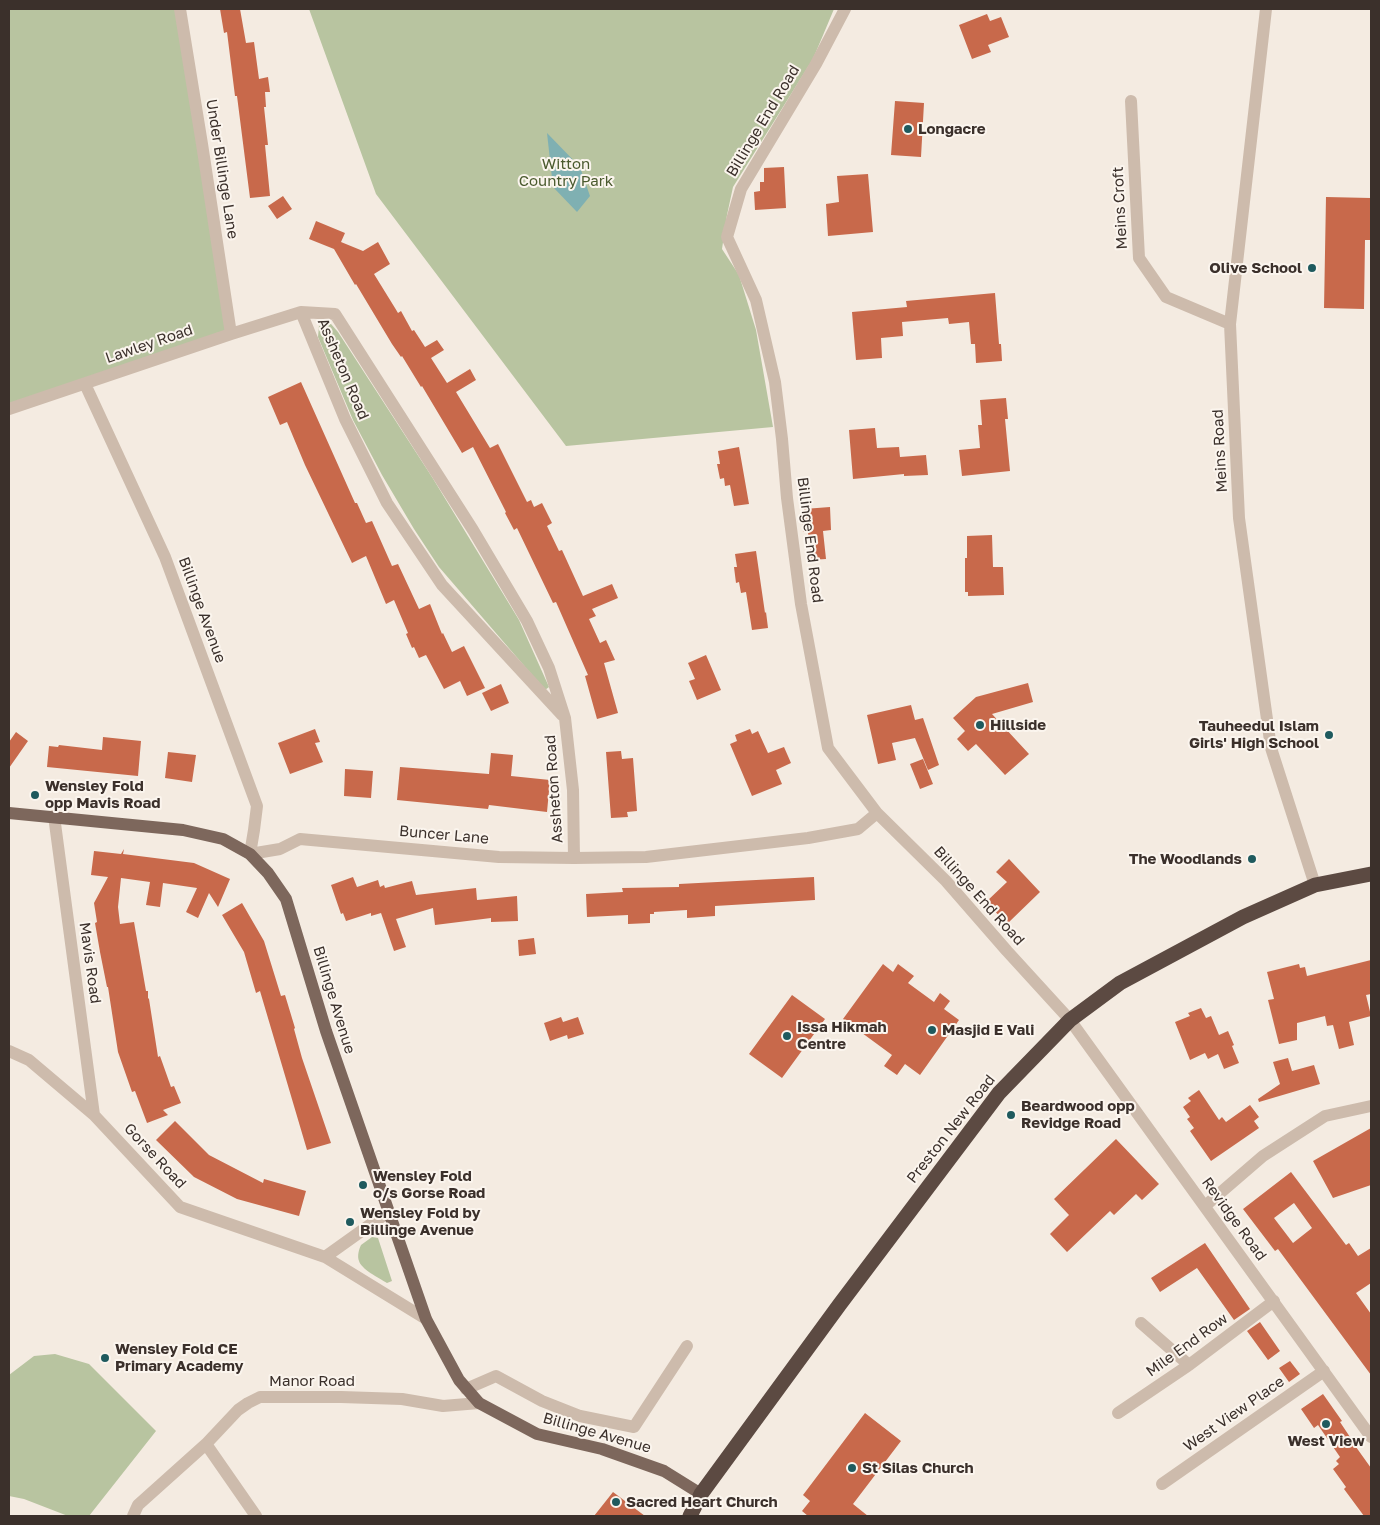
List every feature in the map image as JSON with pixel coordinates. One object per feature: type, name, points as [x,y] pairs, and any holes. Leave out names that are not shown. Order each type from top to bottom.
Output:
[{"type":"highway","name":"Preston New Road","points":[[690,1516],[701,1494],[840,1304],[999,1093],[1070,1020],[1120,983],[1243,917],[1315,885],[1371,874]]},
{"type":"main road","points":[[9,812],[183,830],[223,839],[250,854]]},
{"type":"main road","name":"Billinge Avenue","points":[[250,854],[268,873],[286,898],[326,1031],[426,1319],[459,1380],[479,1403],[537,1434],[602,1449],[664,1471],[701,1494]]},
{"type":"street","name":"Under Billinge Lane","points":[[180,9],[231,334]]},
{"type":"street","name":"Billinge End Road","points":[[846,9],[816,64],[740,189],[728,237],[756,300],[775,382],[787,498],[801,604],[828,748],[877,813],[946,881],[1070,1020]]},
{"type":"street","name":"Meins Road","points":[[1266,9],[1230,324],[1239,518],[1271,748],[1315,885]]},
{"type":"street","name":"Meins Croft","points":[[1131,101],[1139,258],[1166,297],[1230,324]]},
{"type":"street","name":"Lawley Road","points":[[9,409],[301,312]]},
{"type":"street","name":"Assheton Road","points":[[565,718],[442,585],[387,503],[345,419],[301,312],[335,314],[473,530],[527,621],[549,668],[565,718],[573,790],[574,858]]},
{"type":"street","name":"Billinge Avenue","points":[[85,384],[165,557],[257,806],[250,854]]},
{"type":"street","name":"Buncer Lane","points":[[250,854],[280,849],[300,839],[499,857],[646,857],[808,838],[858,829],[877,813]]},
{"type":"street","name":"Mavis Road","points":[[54,816],[94,1115]]},
{"type":"street","name":"Revidge Road","points":[[1070,1020],[1371,1437]]},
{"type":"street","name":"Gorse Road","points":[[9,1051],[29,1060],[94,1115],[180,1207],[325,1257],[426,1319]]},
{"type":"street","points":[[1204,1206],[1263,1156],[1325,1116],[1371,1106]]},
{"type":"street","points":[[325,1257],[388,1212]]},
{"type":"street","name":"Mile End Row","points":[[1118,1413],[1189,1365],[1274,1301]]},
{"type":"street","points":[[1141,1323],[1189,1365]]},
{"type":"street","points":[[466,1388],[496,1376],[542,1400],[580,1416],[634,1427],[687,1346]]},
{"type":"street","name":"West View Place","points":[[1162,1484],[1324,1371]]},
{"type":"street","name":"Manor Road","points":[[133,1516],[138,1505],[210,1441],[238,1410],[260,1397],[402,1399],[444,1406],[479,1403]]},
{"type":"street","points":[[210,1441],[256,1516]]},
{"type":"green space","points":[[9,9],[180,9],[231,334],[9,409]]},
{"type":"green space","name":"Witton Country Park","points":[[309,9],[834,9],[813,59],[733,187],[722,249],[739,275],[756,330],[773,427],[566,446],[376,194]]},
{"type":"green space","points":[[331,324],[432,477],[519,620],[549,687],[545,690],[439,567],[382,475],[353,420],[318,337],[319,326]]},
{"type":"green space","points":[[372,1237],[378,1238],[392,1281],[387,1283],[367,1270],[359,1261],[358,1255],[361,1245]]},
{"type":"green space","points":[[55,1354],[89,1364],[156,1431],[89,1516],[68,1516],[24,1499],[9,1496],[9,1375],[34,1356]]},
{"type":"water","points":[[547,133],[580,167],[590,196],[577,212],[553,187]]},
{"type":"building","points":[[220,9],[240,9],[246,43],[254,42],[259,79],[268,77],[270,92],[265,92],[266,107],[264,107],[268,145],[265,145],[270,196],[250,198],[227,32],[224,33]]},
{"type":"building","points":[[987,14],[990,21],[1001,17],[1009,37],[988,45],[991,52],[972,59],[959,25]]},
{"type":"building","name":"Longacre","points":[[895,101],[924,103],[921,157],[891,155]]},
{"type":"building","points":[[784,167],[786,208],[755,210],[754,192],[760,191],[760,182],[764,182],[764,168]]},
{"type":"building","points":[[868,174],[873,232],[828,236],[826,204],[839,202],[837,176]]},
{"type":"building","points":[[283,196],[292,209],[277,219],[268,206]]},
{"type":"building","points":[[1326,197],[1371,198],[1371,240],[1365,240],[1364,309],[1324,308]]},
{"type":"building","points":[[316,221],[345,233],[341,242],[363,251],[378,242],[390,264],[374,274],[398,313],[401,311],[412,331],[414,330],[425,347],[437,340],[444,350],[431,358],[447,383],[470,369],[476,380],[456,392],[490,448],[498,444],[527,502],[531,500],[534,507],[542,503],[552,523],[547,526],[559,551],[562,550],[583,596],[612,584],[618,598],[592,609],[596,616],[589,619],[600,643],[606,640],[615,660],[604,663],[618,713],[597,719],[585,676],[588,675],[556,602],[553,603],[517,528],[514,530],[473,447],[462,453],[422,386],[392,344],[334,249],[309,239]]},
{"type":"building","points":[[995,293],[1002,361],[976,363],[975,344],[971,344],[969,322],[949,324],[948,318],[902,322],[903,336],[881,338],[882,358],[856,360],[852,312],[907,307],[906,301]]},
{"type":"building","points":[[301,382],[355,503],[357,503],[366,523],[372,521],[392,566],[398,564],[419,609],[430,604],[442,634],[452,652],[464,646],[485,688],[467,696],[460,681],[444,689],[426,655],[419,658],[414,647],[412,648],[406,634],[408,633],[394,600],[386,604],[366,556],[352,563],[305,465],[287,422],[280,425],[268,397]]},
{"type":"building","points":[[1006,398],[1008,419],[1005,419],[1010,471],[962,476],[959,450],[980,448],[978,425],[982,425],[980,400]]},
{"type":"building","points":[[875,428],[877,448],[899,447],[900,457],[926,455],[928,475],[904,476],[904,474],[853,479],[849,430]]},
{"type":"building","points":[[739,447],[749,504],[734,506],[730,485],[725,486],[724,478],[720,479],[717,464],[720,464],[718,451]]},
{"type":"building","points":[[830,507],[831,530],[823,531],[826,559],[811,560],[808,532],[803,532],[802,516],[805,516],[804,509]]},
{"type":"building","points":[[992,535],[993,567],[1003,567],[1004,595],[968,596],[968,592],[965,592],[967,536]]},
{"type":"building","points":[[756,551],[768,628],[752,630],[746,592],[741,593],[739,582],[736,583],[734,567],[737,567],[735,554]]},
{"type":"building","points":[[706,655],[721,690],[697,700],[689,681],[695,679],[688,663]]},
{"type":"building","name":"Hillside","points":[[1028,683],[1033,702],[992,714],[1029,754],[1005,775],[976,744],[968,751],[957,739],[965,731],[953,718],[976,697]]},
{"type":"building","points":[[501,684],[509,703],[491,711],[482,693]]},
{"type":"building","points":[[911,705],[915,720],[923,718],[939,765],[928,770],[915,738],[892,743],[896,760],[878,764],[867,715]]},
{"type":"building","points":[[315,729],[320,742],[315,743],[323,762],[290,774],[278,743]]},
{"type":"building","points":[[750,729],[752,734],[758,731],[768,753],[784,747],[791,763],[776,770],[782,784],[752,796],[730,744],[737,741],[735,735]]},
{"type":"building","points":[[16,732],[28,741],[9,768],[9,742]]},
{"type":"building","points":[[103,737],[141,741],[138,776],[47,767],[49,746],[58,747],[59,745],[102,750]]},
{"type":"building","points":[[621,751],[622,759],[633,758],[637,811],[627,812],[628,817],[611,818],[606,752]]},
{"type":"building","points":[[168,752],[196,755],[192,782],[165,778]]},
{"type":"building","points":[[491,753],[513,755],[511,776],[550,780],[547,812],[489,805],[488,809],[397,800],[400,767],[489,774]]},
{"type":"building","points":[[923,759],[933,784],[920,789],[910,764]]},
{"type":"building","points":[[345,769],[373,771],[371,798],[344,796]]},
{"type":"building","points":[[124,849],[123,854],[194,863],[230,879],[218,907],[209,893],[198,918],[186,912],[197,888],[163,883],[160,907],[146,905],[150,882],[121,878],[118,907],[120,924],[134,922],[146,991],[148,991],[158,1057],[160,1056],[171,1087],[174,1086],[181,1103],[163,1110],[168,1115],[147,1123],[135,1091],[132,1092],[118,1052],[108,987],[95,923],[97,922],[94,903],[108,877],[91,875],[94,851],[121,854]]},
{"type":"building","points":[[1009,859],[1040,892],[1007,924],[986,902],[1007,882],[996,872]]},
{"type":"building","points":[[353,877],[357,887],[378,880],[380,887],[384,885],[385,888],[412,881],[416,895],[476,888],[477,900],[517,896],[518,921],[491,922],[491,918],[435,925],[433,908],[396,919],[406,947],[394,951],[381,913],[371,916],[371,913],[346,921],[343,913],[341,914],[331,885]]},
{"type":"building","points":[[814,877],[815,900],[715,906],[715,916],[687,918],[687,910],[654,912],[654,914],[650,914],[650,923],[628,924],[628,915],[587,917],[586,894],[623,892],[622,888],[679,887],[679,884]]},
{"type":"building","points":[[242,903],[264,941],[281,996],[285,995],[302,1058],[331,1143],[307,1150],[260,991],[256,993],[244,952],[222,915]]},
{"type":"building","points":[[534,938],[536,954],[519,956],[518,940]]},
{"type":"building","points":[[1371,960],[1371,994],[1366,995],[1371,1016],[1349,1022],[1354,1045],[1339,1049],[1333,1025],[1327,1026],[1325,1016],[1297,1023],[1297,1040],[1279,1044],[1268,1000],[1274,999],[1267,972],[1299,964],[1300,968],[1305,967],[1307,976]]},
{"type":"building","points":[[883,964],[893,972],[898,964],[914,976],[908,983],[934,1002],[940,993],[950,1001],[944,1009],[959,1020],[920,1075],[905,1064],[897,1075],[884,1066],[892,1055],[843,1019]]},
{"type":"building","name":"Issa Hikmah Centre","points":[[792,995],[825,1019],[782,1078],[749,1054]]},
{"type":"building","points":[[1201,1008],[1206,1018],[1211,1016],[1219,1035],[1228,1031],[1239,1063],[1224,1069],[1218,1054],[1208,1059],[1205,1053],[1190,1060],[1175,1022],[1190,1016],[1188,1013]]},
{"type":"building","points":[[561,1017],[563,1022],[578,1017],[584,1034],[568,1039],[567,1035],[550,1041],[544,1023]]},
{"type":"building","points":[[1288,1058],[1292,1071],[1314,1065],[1320,1084],[1259,1102],[1258,1099],[1280,1084],[1273,1062]]},
{"type":"building","points":[[1199,1090],[1219,1120],[1222,1117],[1226,1122],[1250,1105],[1259,1117],[1254,1121],[1259,1128],[1211,1161],[1190,1131],[1194,1128],[1187,1119],[1190,1117],[1183,1107],[1191,1101],[1188,1098]]},
{"type":"building","points":[[175,1121],[209,1155],[263,1183],[264,1179],[306,1191],[299,1216],[237,1199],[194,1177],[156,1140]]},
{"type":"building","points":[[1371,1128],[1371,1185],[1333,1198],[1313,1161]]},
{"type":"building","points":[[1116,1139],[1159,1184],[1142,1200],[1136,1194],[1114,1215],[1110,1211],[1067,1252],[1050,1234],[1069,1215],[1054,1199]]},
{"type":"building","points":[[1291,1172],[1346,1245],[1349,1243],[1358,1256],[1371,1248],[1371,1283],[1356,1293],[1371,1314],[1371,1375],[1278,1249],[1275,1251],[1243,1209]],"holes":[[[1294,1203],[1312,1228],[1293,1243],[1274,1218]]]},
{"type":"building","points":[[1205,1243],[1250,1309],[1234,1320],[1197,1268],[1160,1292],[1151,1278]]},
{"type":"building","points":[[1260,1322],[1280,1351],[1268,1360],[1247,1331]]},
{"type":"building","points":[[1290,1361],[1300,1374],[1289,1382],[1279,1368]]},
{"type":"building","points":[[1323,1394],[1342,1421],[1340,1422],[1351,1440],[1371,1468],[1371,1516],[1364,1516],[1344,1489],[1346,1487],[1333,1469],[1339,1464],[1336,1461],[1340,1457],[1318,1425],[1314,1428],[1301,1409]]},
{"type":"building","name":"St Silas Church","points":[[865,1413],[901,1441],[853,1504],[868,1516],[808,1516],[802,1511],[810,1501],[803,1495]]},
{"type":"building","name":"Sacred Heart Church","points":[[613,1492],[645,1516],[594,1516]]},
{"type":"place","name":"Longacre","points":[[908,129]]},
{"type":"place","name":"Olive School","points":[[1312,268]]},
{"type":"place","name":"Hillside","points":[[980,725]]},
{"type":"place","name":"Tauheedul Islam Girls' High School","points":[[1329,735]]},
{"type":"place","name":"Wensley Fold opp Mavis Road","points":[[35,795]]},
{"type":"place","name":"The Woodlands","points":[[1252,859]]},
{"type":"place","name":"Masjid E Vali","points":[[932,1030]]},
{"type":"place","name":"Issa Hikmah Centre","points":[[787,1036]]},
{"type":"place","name":"Beardwood opp Revidge Road","points":[[1011,1115]]},
{"type":"place","name":"Wensley Fold o/s Gorse Road","points":[[363,1185]]},
{"type":"place","name":"Wensley Fold by Billinge Avenue","points":[[350,1222]]},
{"type":"place","name":"Wensley Fold CE Primary Academy","points":[[105,1358]]},
{"type":"place","name":"West View","points":[[1326,1424]]},
{"type":"place","name":"St Silas Church","points":[[852,1468]]},
{"type":"place","name":"Sacred Heart Church","points":[[616,1502]]}]
